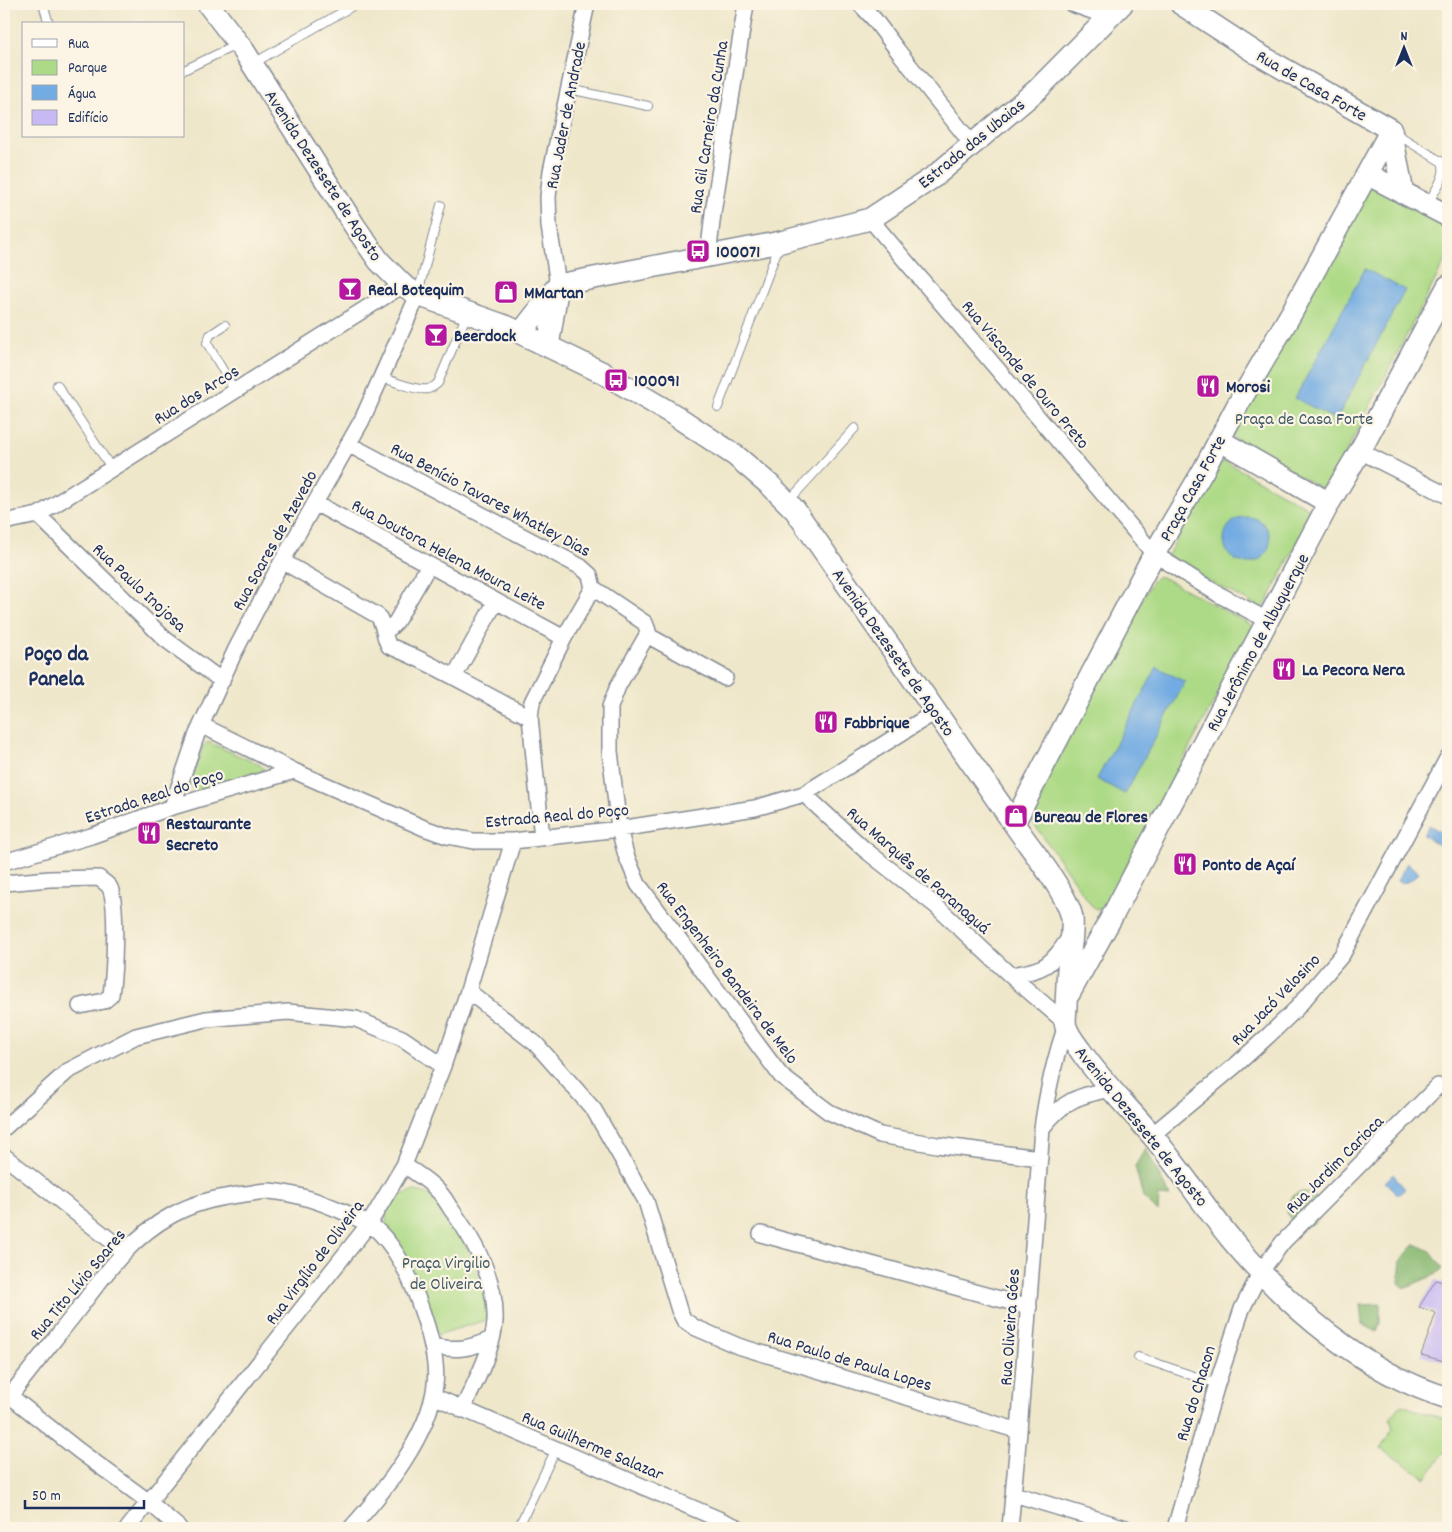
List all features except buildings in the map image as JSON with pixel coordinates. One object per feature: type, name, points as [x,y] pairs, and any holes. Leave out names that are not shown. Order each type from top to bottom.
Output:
[{"type":"main road","name":"Avenida Dezessete de Agosto","points":[[208,4],[252,64],[379,261],[411,290],[521,333],[603,372],[736,456],[788,502],[1014,823],[1069,908],[1072,933],[1066,1025],[1071,1038],[1086,1060],[1152,1135],[1231,1240],[1294,1304],[1334,1338],[1362,1358],[1428,1392],[1448,1398]]},
{"type":"main road","name":"Rua de Casa Forte","points":[[1181,4],[1256,53],[1391,130]]},
{"type":"main road","name":"Estrada das Ubaias","points":[[558,285],[780,242],[870,219],[936,176],[1038,89],[1116,10]]},
{"type":"main road","name":"Praça Casa Forte","points":[[1014,823],[1154,554],[1204,471],[1236,406],[1292,312],[1391,130]]},
{"type":"main road","points":[[1391,130],[1403,193]]},
{"type":"main road","points":[[1367,174],[1448,216]]},
{"type":"main road","points":[[521,333],[558,285]]},
{"type":"main road","name":"Rua Jader de Andrade","points":[[548,346],[558,285]]},
{"type":"main road","name":"Rua Jerônimo de Albuquerque","points":[[1067,999],[1329,503],[1360,451],[1448,286]]},
{"type":"main road","points":[[1219,440],[1329,503]]},
{"type":"main road","points":[[1428,1392],[1448,1405]]},
{"type":"street","name":"Rua Jader de Andrade","points":[[558,285],[549,226],[548,197],[551,171],[587,4]]},
{"type":"street","name":"Rua Gil Carneiro da Cunha","points":[[708,257],[713,212],[746,4]]},
{"type":"street","points":[[860,4],[874,19],[972,144]]},
{"type":"street","points":[[1072,4],[1116,10]]},
{"type":"street","name":"Rua Visconde de Ouro Preto","points":[[870,219],[1154,554]]},
{"type":"street","name":"Rua Soares de Azevedo","points":[[172,807],[201,725],[239,643],[282,561],[362,420],[381,377],[411,290]]},
{"type":"street","name":"Rua dos Arcos","points":[[4,522],[38,515],[235,391],[411,290]]},
{"type":"street","name":"Rua Benício Tavares Whatley Dias","points":[[348,444],[581,567],[590,575],[593,588],[643,621],[648,627],[647,635]]},
{"type":"street","points":[[1360,451],[1448,496]]},
{"type":"street","name":"Rua Doutora Helena Moura Leite","points":[[315,503],[564,638]]},
{"type":"street","name":"Rua Paulo Inojosa","points":[[38,515],[165,639],[222,681]]},
{"type":"street","points":[[1154,554],[1218,594],[1267,620]]},
{"type":"street","points":[[282,561],[378,616],[383,623],[384,637],[389,646],[454,677],[493,700],[530,717]]},
{"type":"street","points":[[384,630],[390,628],[396,622],[429,565]]},
{"type":"street","points":[[542,838],[530,717],[532,702],[564,638],[593,588]]},
{"type":"street","points":[[454,677],[496,601]]},
{"type":"street","points":[[647,635],[726,678]]},
{"type":"street","name":"Rua Engenheiro Bandeira de Melo","points":[[647,635],[618,686],[610,707],[610,751],[619,830],[626,855],[638,884],[781,1076],[828,1112],[880,1135],[937,1145],[1040,1158]]},
{"type":"street","name":"Estrada Real do Poço","points":[[4,862],[91,836],[172,807],[294,770],[424,828],[447,836],[474,841],[542,838],[619,830],[755,808],[804,794],[935,712]]},
{"type":"street","points":[[201,725],[294,770]]},
{"type":"street","name":"Rua Jacó Velosino","points":[[1152,1135],[1269,1035],[1296,1009],[1342,956],[1448,757]]},
{"type":"street","name":"Rua Marquês de Paranaguá","points":[[804,794],[864,849],[936,906],[1066,1025]]},
{"type":"street","name":"Rua Virgílio de Oliveira","points":[[128,1528],[369,1224],[404,1165],[443,1066],[468,991],[512,840]]},
{"type":"street","points":[[4,883],[50,879],[98,878],[109,886],[114,902],[113,982],[111,996],[104,1001],[80,1006]]},
{"type":"street","points":[[1010,975],[1034,972],[1044,967],[1053,960],[1072,933]]},
{"type":"street","name":"Rua Paulo de Paula Lopes","points":[[468,991],[536,1044],[594,1110],[646,1201],[679,1310],[684,1320],[694,1327],[738,1346],[1019,1431]]},
{"type":"street","points":[[4,1128],[68,1071],[136,1036],[206,1019],[288,1012],[356,1019],[402,1038],[443,1066]]},
{"type":"street","name":"Rua Oliveira Góes","points":[[1010,1528],[1042,1128],[1057,1051],[1066,1025]]},
{"type":"street","name":"Rua Jardim Carioca","points":[[1261,1271],[1283,1242],[1438,1086]]},
{"type":"street","points":[[1042,1128],[1055,1112],[1068,1102],[1086,1094],[1110,1089]]},
{"type":"street","points":[[4,1156],[124,1251]]},
{"type":"street","points":[[404,1165],[438,1191],[461,1222],[481,1258],[492,1291],[495,1320],[492,1339],[477,1379],[462,1410]]},
{"type":"street","name":"Rua Tito Lívio Soares","points":[[7,1393],[124,1251],[170,1216],[190,1206],[212,1199],[267,1191],[319,1202],[369,1224],[387,1241],[411,1283],[426,1324],[432,1346],[436,1382],[425,1422],[398,1471],[352,1528]]},
{"type":"street","points":[[761,1234],[1029,1308]]},
{"type":"street","name":"Rua do Chacon","points":[[1175,1528],[1217,1384],[1242,1309],[1261,1271]]},
{"type":"street","points":[[432,1346],[450,1350],[462,1350],[492,1339]]},
{"type":"street","points":[[7,1393],[78,1450],[149,1502],[178,1528]]},
{"type":"street","name":"Rua Guilherme Salazar","points":[[433,1396],[739,1528]]},
{"type":"street","points":[[1014,1494],[1126,1528]]},
{"type":"lane","points":[[43,4],[48,22]]},
{"type":"lane","points":[[252,64],[356,4]]},
{"type":"lane","points":[[185,70],[238,44]]},
{"type":"lane","points":[[569,90],[648,106]]},
{"type":"lane","points":[[1391,130],[1442,162],[1444,173],[1427,205]]},
{"type":"lane","points":[[411,290],[442,206]]},
{"type":"lane","points":[[718,407],[780,242]]},
{"type":"lane","points":[[381,377],[426,390],[432,388],[438,383],[468,313]]},
{"type":"lane","points":[[225,325],[210,335],[206,342],[235,391]]},
{"type":"lane","points":[[57,385],[112,468]]},
{"type":"lane","points":[[788,502],[855,428]]},
{"type":"lane","points":[[1138,1358],[1217,1384]]},
{"type":"lane","points":[[518,1528],[556,1449]]},
{"type":"green space","name":"Praça de Casa Forte","points":[[1370,185],[1448,221],[1448,255],[1326,491],[1232,437]]},
{"type":"green space","name":"Praça de Casa Forte","points":[[1219,462],[1226,462],[1313,512],[1265,606],[1261,608],[1172,562],[1168,555]]},
{"type":"green space","points":[[1158,576],[1250,624],[1253,628],[1104,909],[1096,909],[1091,905],[1032,821],[1029,815],[1030,803],[1153,580]]},
{"type":"green space","points":[[208,742],[260,765],[264,769],[263,771],[195,791],[190,785],[190,781],[203,746]]},
{"type":"green space","points":[[1146,1148],[1170,1197],[1159,1196],[1158,1212],[1143,1197],[1135,1166]]},
{"type":"green space","name":"Praça Virgilio de Oliveira","points":[[416,1191],[428,1194],[434,1199],[463,1240],[482,1285],[489,1317],[486,1320],[437,1335],[386,1221],[388,1207],[395,1198],[408,1192]]},
{"type":"green space","points":[[1304,1192],[1311,1193],[1316,1197],[1320,1202],[1320,1216],[1316,1221],[1311,1225],[1304,1226],[1297,1225],[1292,1221],[1288,1216],[1287,1209],[1288,1202],[1292,1197],[1297,1193]]},
{"type":"green space","points":[[1415,1244],[1429,1250],[1443,1268],[1437,1274],[1404,1288],[1399,1283],[1401,1260]]},
{"type":"green space","points":[[1380,1304],[1380,1323],[1377,1332],[1362,1324],[1360,1305]]},
{"type":"green space","points":[[1401,1405],[1448,1420],[1448,1448],[1426,1478],[1380,1448],[1393,1429],[1390,1419]]},
{"type":"water","points":[[1365,269],[1405,290],[1336,420],[1295,398]]},
{"type":"water","points":[[1252,517],[1256,518],[1266,527],[1269,531],[1269,549],[1260,559],[1252,563],[1242,563],[1234,559],[1225,549],[1224,535],[1228,527],[1238,518]]},
{"type":"water","points":[[1157,667],[1185,682],[1125,794],[1097,779]]},
{"type":"water","points":[[1429,825],[1447,836],[1441,846],[1423,835]]},
{"type":"water","points":[[1407,863],[1419,872],[1409,881],[1397,881]]},
{"type":"water","points":[[1393,1174],[1405,1189],[1398,1195],[1385,1182]]},
{"type":"place","name":"100071","points":[[698,251]]},
{"type":"place","name":"Real Botequim","points":[[350,289]]},
{"type":"place","name":"MMartan","points":[[506,292]]},
{"type":"place","name":"Beerdock","points":[[436,335]]},
{"type":"place","name":"100091","points":[[616,380]]},
{"type":"place","name":"Morosi","points":[[1208,386]]},
{"type":"place","name":"La Pecora Nera","points":[[1284,669]]},
{"type":"place","name":"Fabbrique","points":[[826,722]]},
{"type":"place","name":"Bureau de Flores","points":[[1016,816]]},
{"type":"place","name":"Restaurante Secreto","points":[[149,833]]},
{"type":"place","name":"Ponto de Açaí","points":[[1185,864]]},
{"type":"district","name":"Poço da Panela","points":[[56,664]]}]
